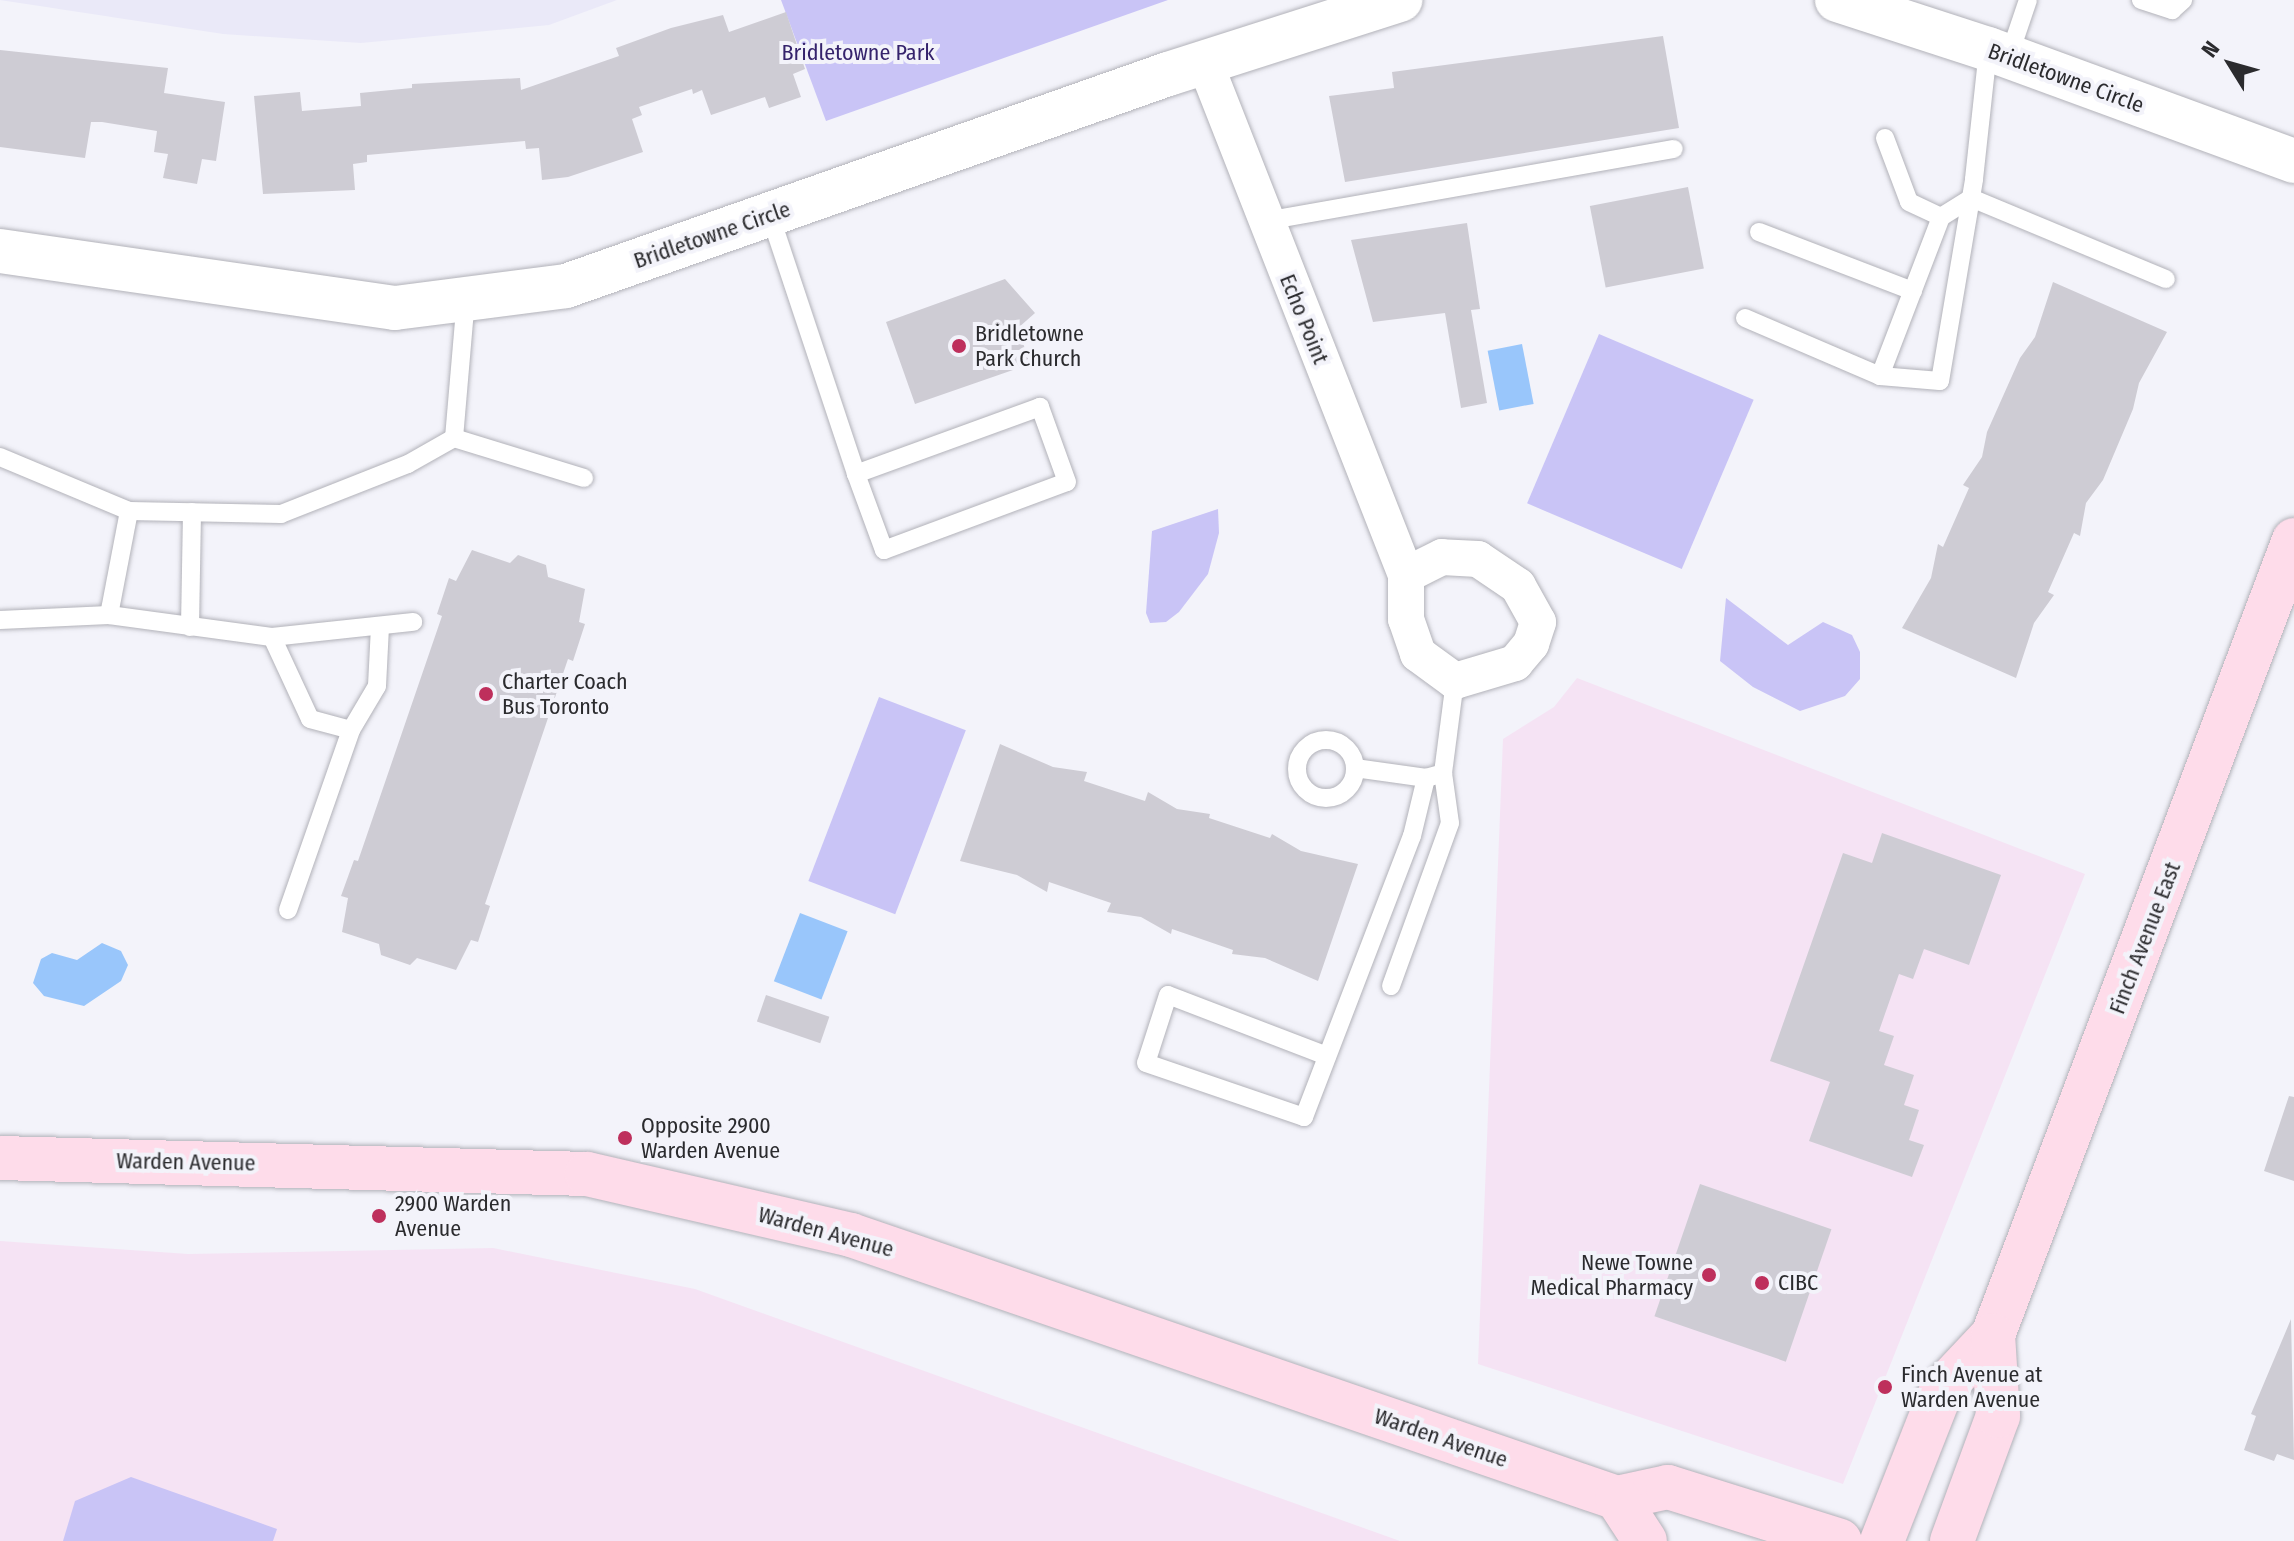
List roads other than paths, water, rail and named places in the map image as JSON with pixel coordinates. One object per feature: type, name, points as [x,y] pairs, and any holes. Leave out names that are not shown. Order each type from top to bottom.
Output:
[{"type":"main road","name":"Finch Avenue East","points":[[1882,1541],[1942,1389],[1993,1335],[2294,540]]},
{"type":"main road","name":"Warden Avenue","points":[[0,1158],[587,1174],[851,1235],[1617,1498]]},
{"type":"main road","name":"Finch Avenue East","points":[[1952,1541],[1998,1416],[1993,1335]]},
{"type":"main road","points":[[1645,1541],[1617,1498],[1668,1487],[1840,1541]]},
{"type":"street","name":"Bridletowne Circle","points":[[0,251],[395,308],[566,286],[1205,63],[1400,0]]},
{"type":"street","name":"Bridletowne Circle","points":[[1837,0],[1998,52],[2294,161]]},
{"type":"street","name":"Echo Point","points":[[1205,63],[1406,575],[1406,619],[1418,654],[1455,681]]},
{"type":"street","points":[[1406,575],[1442,557],[1478,559],[1518,586],[1538,622],[1531,644],[1515,663],[1455,681]]},
{"type":"lane","points":[[1745,318],[1880,376],[1940,381],[1998,52],[2028,0]]},
{"type":"lane","points":[[2141,0],[2172,10],[2183,0]]},
{"type":"lane","points":[[1885,138],[1909,202],[1941,217]]},
{"type":"lane","points":[[1265,221],[1674,149]]},
{"type":"lane","points":[[1880,376],[1941,217],[1971,198]]},
{"type":"lane","points":[[1971,198],[2166,279]]},
{"type":"lane","points":[[770,214],[856,474],[884,550],[1067,482],[1040,407],[856,474]]},
{"type":"lane","points":[[1759,232],[1913,291]]},
{"type":"lane","points":[[454,438],[466,299]]},
{"type":"lane","points":[[0,457],[129,511],[281,514],[408,464],[454,438],[584,478]]},
{"type":"lane","points":[[109,615],[129,511]]},
{"type":"lane","points":[[190,627],[192,512]]},
{"type":"lane","points":[[1,625],[109,615],[272,637],[413,622]]},
{"type":"lane","points":[[288,910],[351,730],[377,686],[380,626]]},
{"type":"lane","points":[[272,637],[310,719],[351,730]]},
{"type":"lane","points":[[1327,1056],[1168,995],[1146,1063],[1304,1117],[1435,776],[1455,681]]},
{"type":"lane","points":[[1355,768],[1435,776]]},
{"type":"lane","points":[[1391,986],[1450,823],[1435,776]]},
{"type":"water","points":[[1522,344],[1534,404],[1499,411],[1488,351]]},
{"type":"water","points":[[800,913],[848,931],[821,999],[774,981]]},
{"type":"water","points":[[102,943],[121,951],[128,965],[121,981],[84,1006],[44,996],[33,983],[41,959],[52,953],[77,960]]},
{"type":"place","name":"Bridletowne Park Church","points":[[959,346]]},
{"type":"place","name":"Charter Coach Bus Toronto","points":[[486,694]]},
{"type":"place","name":"Opposite 2900 Warden Avenue","points":[[625,1138]]},
{"type":"place","name":"2900 Warden Avenue","points":[[379,1216]]},
{"type":"place","name":"Newe Towne Medical Pharmacy","points":[[1709,1275]]},
{"type":"place","name":"CIBC","points":[[1762,1283]]},
{"type":"place","name":"Finch Avenue at Warden Avenue","points":[[1885,1387]]},
{"type":"park label","name":"Bridletowne Park","points":[[858,53]]}]
